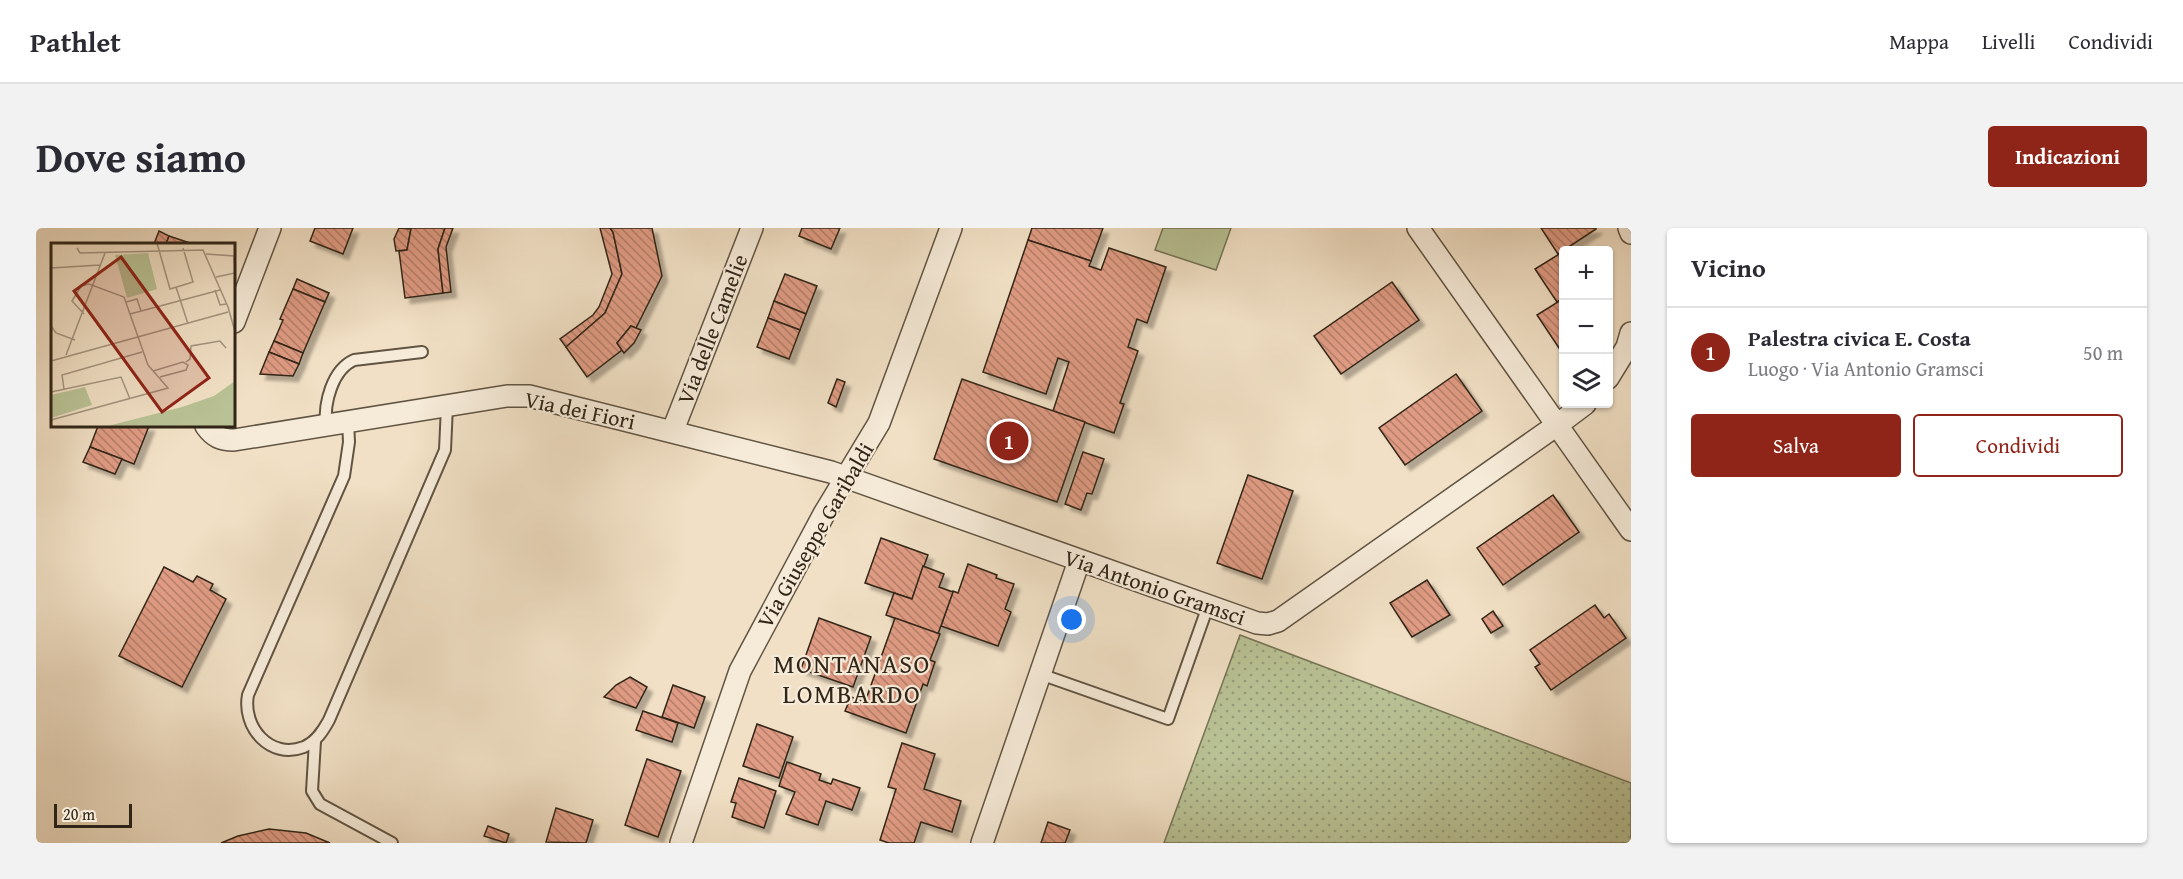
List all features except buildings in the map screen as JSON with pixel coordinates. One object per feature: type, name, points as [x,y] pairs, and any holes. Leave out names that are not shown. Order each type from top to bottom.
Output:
[{"type":"street","points":[[236,317],[270,228]]},
{"type":"street","name":"Via delle Camelie","points":[[673,430],[752,228]]},
{"type":"street","name":"Via Giuseppe Garibaldi","points":[[681,843],[740,670],[824,514],[868,443],[887,402],[951,228]]},
{"type":"street","points":[[1418,228],[1631,530]]},
{"type":"street","points":[[1629,228],[1631,233]]},
{"type":"street","points":[[1613,370],[1627,347],[1631,333]]},
{"type":"street","name":"Via dei Fiori","points":[[208,428],[223,440],[234,440],[507,396],[529,396],[673,430],[847,477]]},
{"type":"street","name":"Via Antonio Gramsci","points":[[847,477],[1079,561],[1257,623],[1268,624],[1278,621],[1580,408]]},
{"type":"street","points":[[982,843],[1079,561]]},
{"type":"lane","points":[[326,425],[326,404],[338,374],[347,363],[354,360],[422,352]]},
{"type":"lane","points":[[348,422],[349,442],[344,476],[246,704],[254,731],[269,745],[278,749],[291,750],[315,741],[329,720],[445,450],[447,406]]},
{"type":"lane","points":[[1040,674],[1168,719],[1208,606]]},
{"type":"lane","points":[[315,741],[312,791],[320,804],[392,843]]},
{"type":"green space","points":[[1163,228],[1231,228],[1216,270],[1155,250]]},
{"type":"green space","points":[[1240,635],[1631,783],[1631,843],[1164,843]]},
{"type":"place","name":"Palestra civica E. Costa","points":[[1009,441]]},
{"type":"district","name":"MONTANASO LOMBARDO","points":[[852,679]]}]
